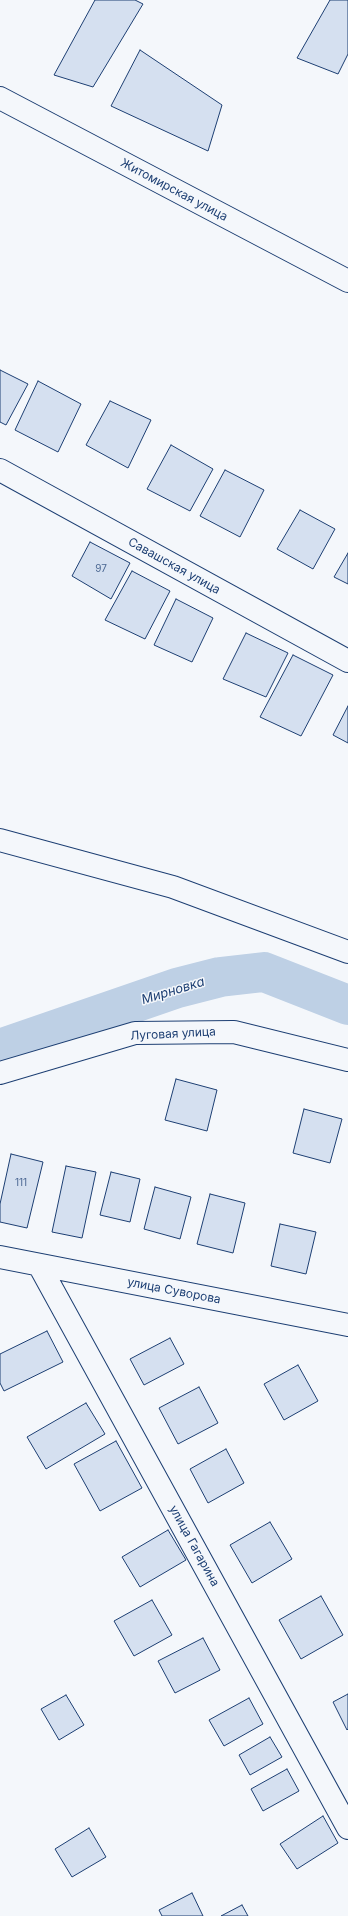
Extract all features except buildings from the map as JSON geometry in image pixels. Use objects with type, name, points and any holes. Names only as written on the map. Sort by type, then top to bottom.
[{"type":"street","name":"Житомирская улица","points":[[0,98],[348,281]]},
{"type":"street","name":"Савашская улица","points":[[0,470],[348,661]]},
{"type":"street","points":[[0,840],[173,888],[348,952]]},
{"type":"street","name":"Луговая улица","points":[[0,1073],[135,1033],[234,1032],[348,1060]]},
{"type":"street","name":"улица Суворова","points":[[0,1257],[348,1326]]},
{"type":"street","name":"улица Гагарина","points":[[40,1265],[348,1828]]},
{"type":"waterway","name":"Мирновка","points":[[0,1049],[177,988],[220,977],[264,972],[348,1005]]}]
